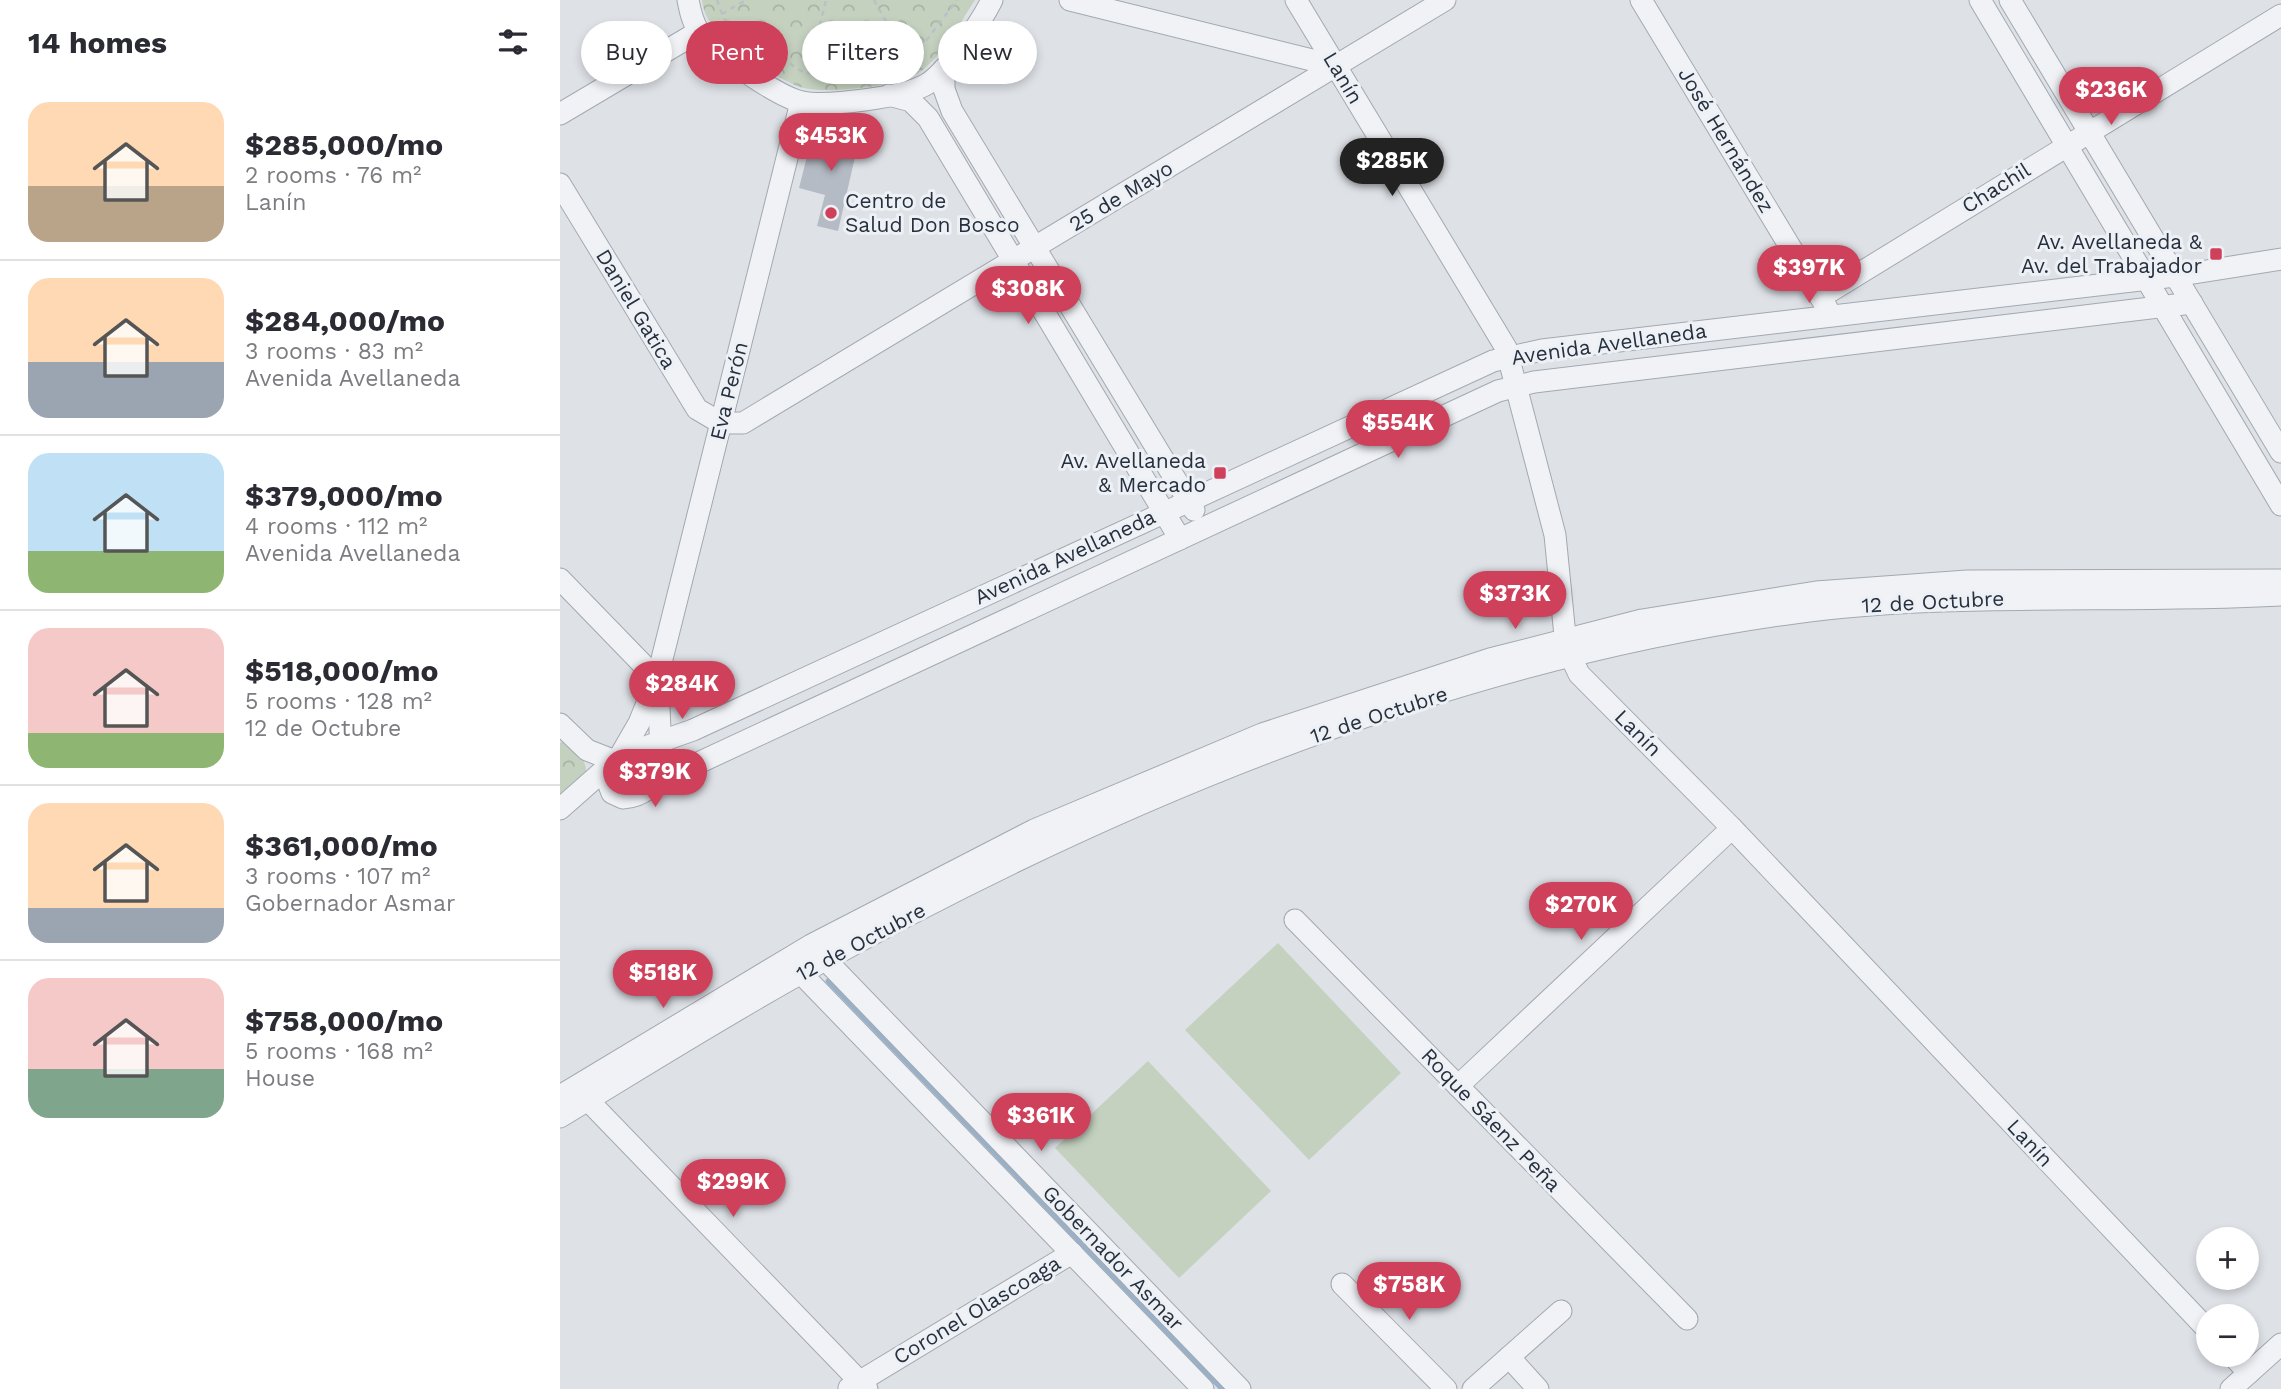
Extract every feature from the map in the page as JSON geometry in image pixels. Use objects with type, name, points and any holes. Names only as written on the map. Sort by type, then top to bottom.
[{"type":"street","points":[[688,0],[695,21]]},
{"type":"street","points":[[977,21],[992,0]]},
{"type":"street","points":[[1070,0],[1336,66]]},
{"type":"street","name":"Lanín","points":[[1296,0],[1497,331],[1509,356],[1556,544],[1567,648],[1585,680],[1732,828],[2196,1317]]},
{"type":"street","name":"25 de Mayo","points":[[721,423],[743,423],[758,415],[1445,0]]},
{"type":"street","name":"José Hernández","points":[[1641,0],[1832,316],[1841,317],[1849,328],[1848,338],[1836,345]]},
{"type":"street","points":[[1980,0],[2281,505]]},
{"type":"street","points":[[2010,0],[2175,276],[2272,419],[2281,452]]},
{"type":"street","name":"Chachil","points":[[1821,297],[2276,14]]},
{"type":"street","points":[[560,114],[686,39]]},
{"type":"street","points":[[768,84],[801,102],[829,102],[916,90],[938,74]]},
{"type":"street","points":[[944,84],[952,111],[1205,527]]},
{"type":"street","points":[[889,94],[911,101],[923,111],[1180,539]]},
{"type":"street","name":"Eva Perón","points":[[621,758],[657,680],[801,102]]},
{"type":"street","name":"Daniel Gatica","points":[[560,184],[692,401],[703,415],[721,423]]},
{"type":"street","name":"Avenida Avellaneda","points":[[560,809],[621,758],[1164,512],[1464,372],[1509,356],[2175,276],[2281,259]]},
{"type":"street","name":"Avenida Avellaneda","points":[[621,758],[607,783],[617,796],[635,796],[657,775],[1180,539],[1480,399],[1517,386],[2192,303]]},
{"type":"street","points":[[2237,428],[2272,419]]},
{"type":"street","points":[[560,579],[657,680]]},
{"type":"street","name":"12 de Octubre","points":[[1567,648],[1717,607],[1903,584],[2281,580]]},
{"type":"street","name":"12 de Octubre","points":[[560,1117],[575,1094],[1014,839],[1177,767],[1305,719],[1464,667],[1721,624],[1895,602],[1971,598],[2281,595]]},
{"type":"street","name":"Eva Perón","points":[[657,680],[661,742],[657,775]]},
{"type":"street","points":[[560,724],[587,750],[621,758],[656,754],[657,775]]},
{"type":"street","points":[[1458,1086],[1732,828]]},
{"type":"street","name":"Roque Sáenz Peña","points":[[1295,920],[1687,1319]]},
{"type":"street","name":"Gobernador Asmar","points":[[818,953],[1240,1389]]},
{"type":"street","name":"Gobernador Asmar","points":[[794,966],[1203,1389]]},
{"type":"street","points":[[575,1094],[858,1386]]},
{"type":"street","name":"Coronel Olascoaga","points":[[858,1386],[1072,1253]]},
{"type":"street","points":[[1342,1284],[1446,1389]]},
{"type":"street","points":[[1473,1389],[1561,1311]]},
{"type":"street","points":[[2231,1389],[2281,1344]]},
{"type":"street","points":[[1509,1357],[1538,1389]]},
{"type":"street","points":[[2243,1367],[2249,1373]]},
{"type":"path","points":[[718,0],[720,12]]},
{"type":"path","points":[[720,12],[746,0]]},
{"type":"path","points":[[821,21],[826,0]]},
{"type":"path","points":[[874,0],[886,21]]},
{"type":"path","points":[[924,45],[957,0]]},
{"type":"path","points":[[712,11],[720,12],[801,71],[798,78]]},
{"type":"green space","points":[[702,0],[975,0],[962,21],[938,21],[938,54],[924,68],[924,21],[802,21],[802,84],[888,84],[828,90],[804,88],[788,82],[788,21],[710,21]]},
{"type":"green space","points":[[564,741],[582,759],[586,773],[560,797],[560,743]]},
{"type":"green space","points":[[630,756],[651,760],[651,775],[627,792],[611,776]]},
{"type":"green space","points":[[1278,943],[1401,1073],[1309,1160],[1185,1030]]},
{"type":"green space","points":[[1148,1061],[1271,1191],[1179,1278],[1055,1148]]},
{"type":"building","points":[[842,129],[861,131],[838,231],[817,226],[825,195],[799,188],[813,133],[840,140]]},
{"type":"waterway","points":[[828,981],[1222,1389]]},
{"type":"place","name":"Centro de Salud Don Bosco","points":[[831,213]]},
{"type":"place","name":"Av. Avellaneda & Av. del Trabajador","points":[[2216,254]]},
{"type":"place","name":"Av. Avellaneda & Mercado","points":[[1220,473]]}]
